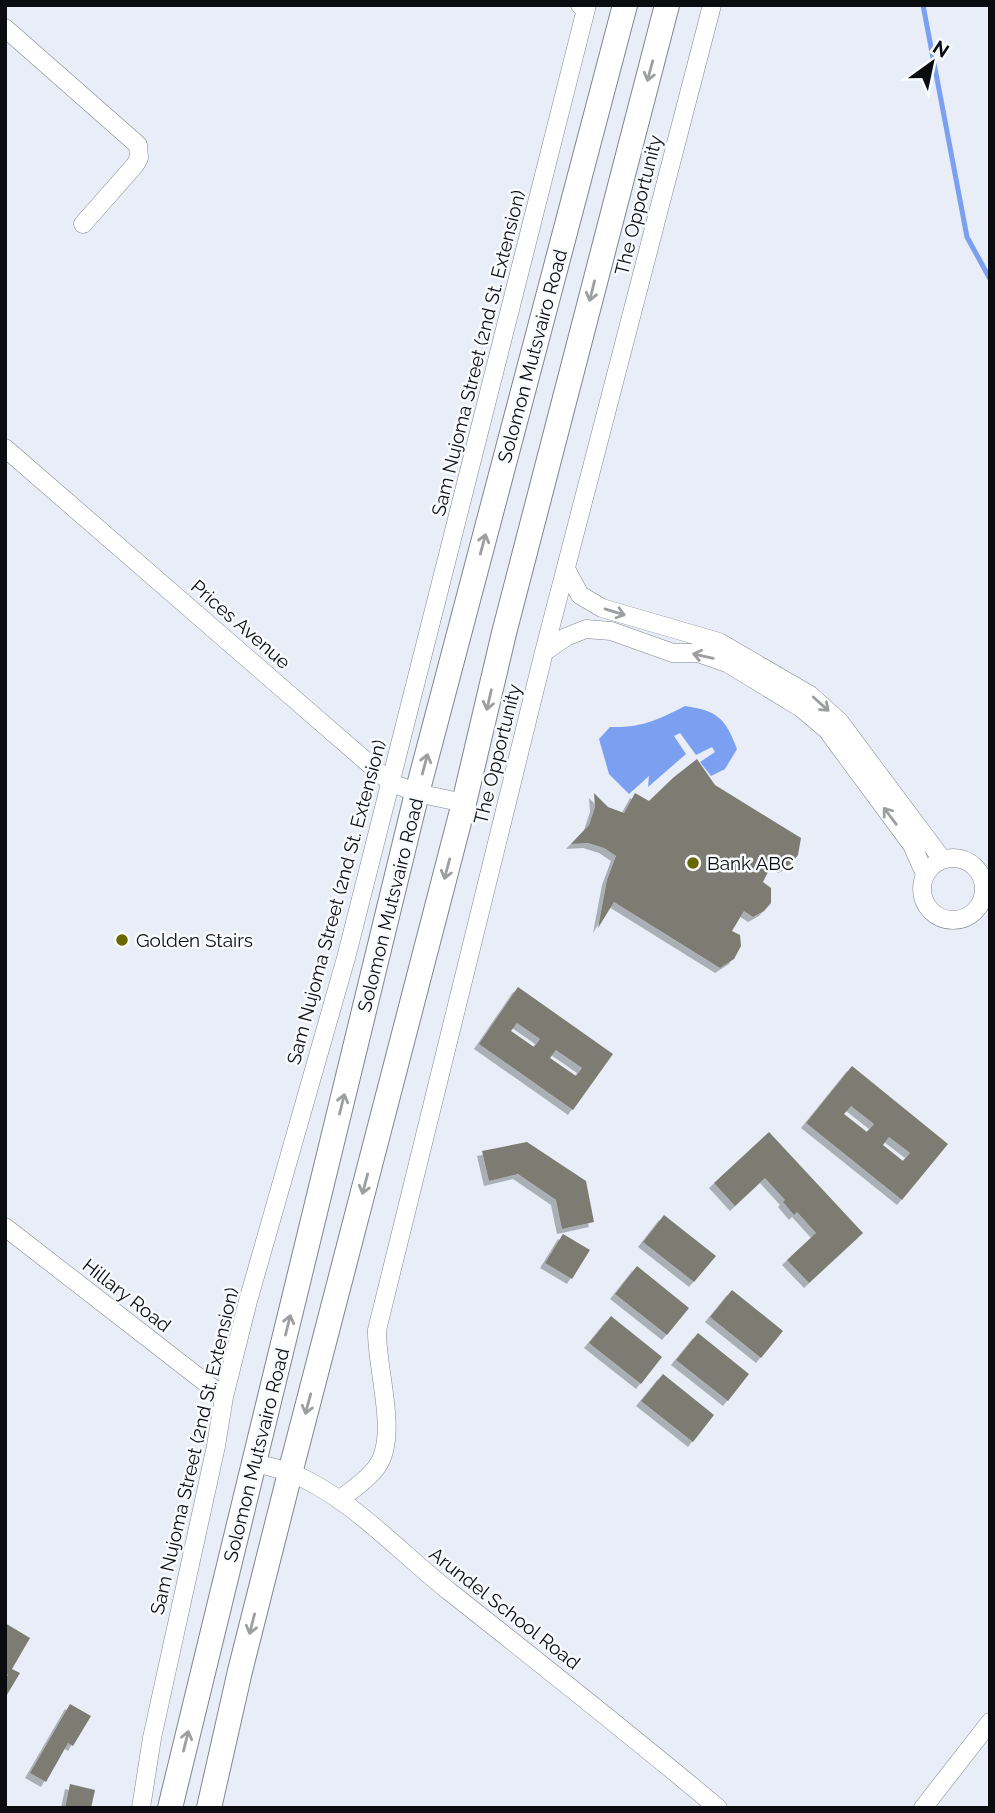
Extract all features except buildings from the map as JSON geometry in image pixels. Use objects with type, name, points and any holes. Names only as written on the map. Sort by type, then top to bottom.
[{"type":"highway","name":"Solomon Mutsvairo Road","points":[[170,1808],[417,793],[625,5]]},
{"type":"highway","points":[[209,1808],[290,1473],[667,5]]},
{"type":"street","name":"The Opportunity","points":[[339,1500],[376,1468],[386,1449],[388,1429],[376,1353],[376,1330],[544,652],[712,5]]},
{"type":"street","name":"Sam Nujoma Street (2nd St. Extension)","points":[[141,1808],[152,1738],[216,1446],[224,1397],[248,1301],[346,958],[583,7]]},
{"type":"street","points":[[5,28],[138,145],[139,158],[135,165],[83,224]]},
{"type":"street","name":"Prices Avenue","points":[[5,447],[390,782],[417,793],[464,803]]},
{"type":"street","points":[[566,569],[580,595],[602,608],[719,642],[810,695],[839,721],[942,859]]},
{"type":"street","points":[[544,652],[566,637],[586,629],[611,631],[673,653],[698,653],[727,663],[802,708],[827,730],[912,845],[925,874],[921,893],[929,911],[947,921],[968,918],[986,906],[985,885],[977,868],[960,858],[942,859],[925,874]]},
{"type":"street","name":"Hillary Road","points":[[5,1227],[224,1397]]},
{"type":"street","name":"Arundel School Road","points":[[253,1462],[290,1473],[339,1500],[412,1562],[622,1727],[718,1808]]},
{"type":"street","points":[[923,1808],[990,1722]]},
{"type":"water","points":[[685,706],[712,713],[719,717],[728,729],[737,749],[725,769],[711,776],[700,762],[715,752],[712,747],[696,755],[680,733],[674,736],[686,754],[648,787],[649,776],[629,794],[609,774],[599,739],[610,727],[649,722]]},
{"type":"waterway","points":[[923,5],[967,237],[990,279]]},
{"type":"place","name":"Bank ABC","points":[[693,863]]},
{"type":"place","name":"Golden Stairs","points":[[122,940]]}]
